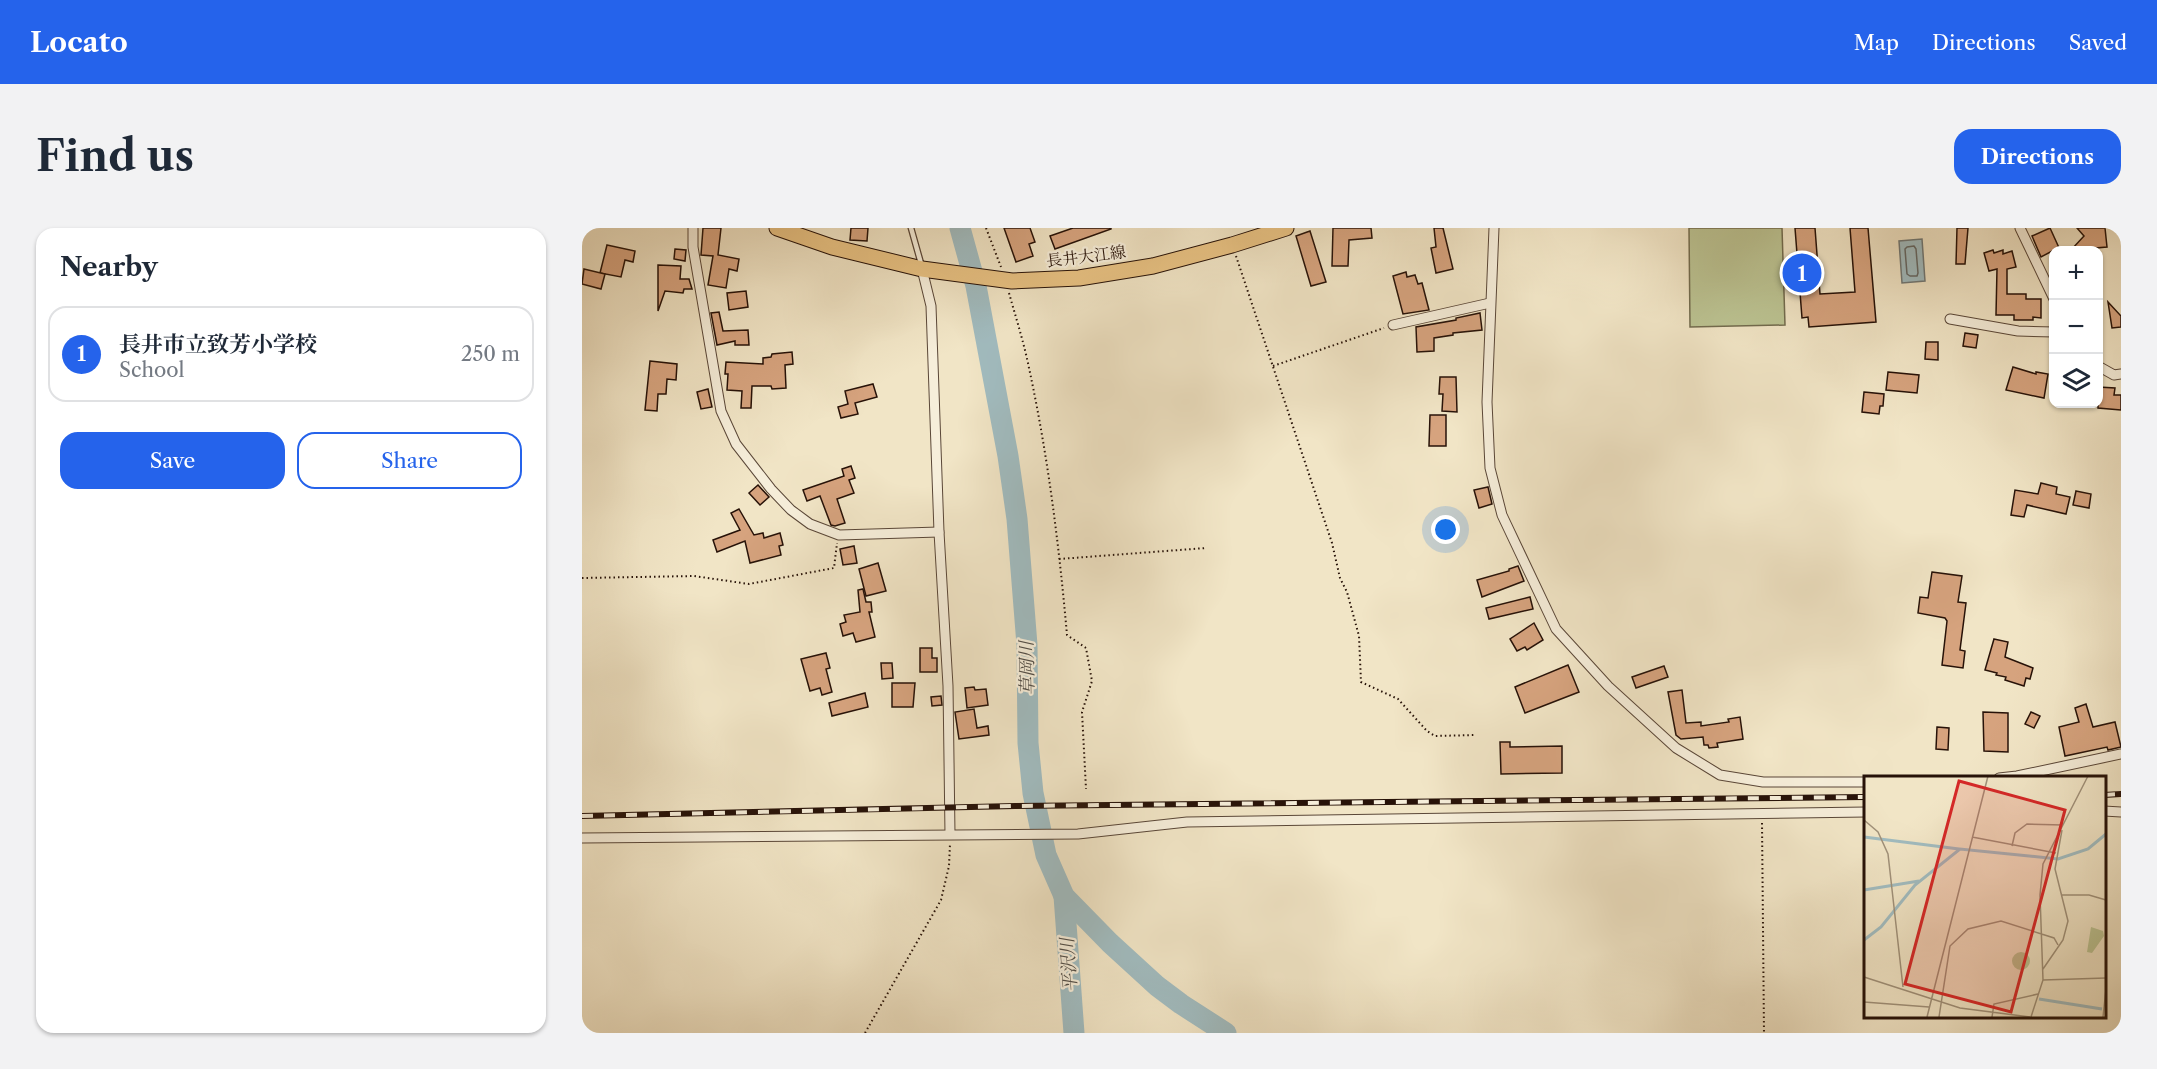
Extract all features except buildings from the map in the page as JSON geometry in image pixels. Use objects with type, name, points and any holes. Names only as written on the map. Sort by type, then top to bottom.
[{"type":"main road","name":"長井大江線","points":[[782,229],[832,248],[922,269],[1009,280],[1079,278],[1153,266],[1286,228]]},
{"type":"street","points":[[693,228],[693,247],[721,411],[736,444],[771,489],[791,510],[810,524],[839,535],[939,532]]},
{"type":"street","points":[[1494,228],[1487,402],[1490,468],[1502,514],[1556,629],[1608,686],[1676,748],[1720,775],[1763,782],[1864,782]]},
{"type":"street","points":[[2020,228],[2049,289]]},
{"type":"street","points":[[922,269],[932,306],[939,532],[948,686],[950,834]]},
{"type":"street","points":[[1393,325],[1490,303]]},
{"type":"street","points":[[1950,319],[2018,331],[2049,332]]},
{"type":"street","points":[[2103,369],[2114,375],[2121,374]]},
{"type":"street","points":[[2017,776],[2121,754]]},
{"type":"street","points":[[2106,811],[2121,812]]},
{"type":"street","points":[[582,838],[1078,834],[1187,822],[1864,812]]},
{"type":"lane","points":[[911,228],[922,269]]},
{"type":"path","points":[[986,228],[1009,280],[1031,377],[1045,453],[1067,635],[1086,648],[1092,681],[1082,712],[1086,789]]},
{"type":"path","points":[[1232,245],[1332,543],[1340,578],[1347,592],[1359,636],[1361,682],[1398,699],[1427,731],[1435,736],[1476,735]]},
{"type":"path","points":[[1273,366],[1393,325]]},
{"type":"path","points":[[582,578],[694,576],[749,584],[834,568],[839,535]]},
{"type":"path","points":[[1059,559],[1206,548]]},
{"type":"path","points":[[1762,813],[1764,1033]]},
{"type":"path","points":[[865,1033],[941,900],[949,867],[950,834]]},
{"type":"green space","points":[[1689,228],[1782,228],[1785,325],[1690,327]]},
{"type":"water","points":[[1922,239],[1925,281],[1902,283],[1899,241]]},
{"type":"waterway","name":"草岡川","points":[[960,228],[976,286],[1008,456],[1017,519],[1027,645],[1028,743],[1033,793],[1046,855],[1064,896],[1110,943],[1157,986],[1226,1033]]},
{"type":"waterway","name":"平沢川","points":[[1064,896],[1074,1033]]},
{"type":"railway","points":[[2106,795],[2121,794]]},
{"type":"railway","points":[[582,816],[1015,806],[1864,797]]},
{"type":"place","name":"長井市立致芳小学校","points":[[1802,273]]}]
